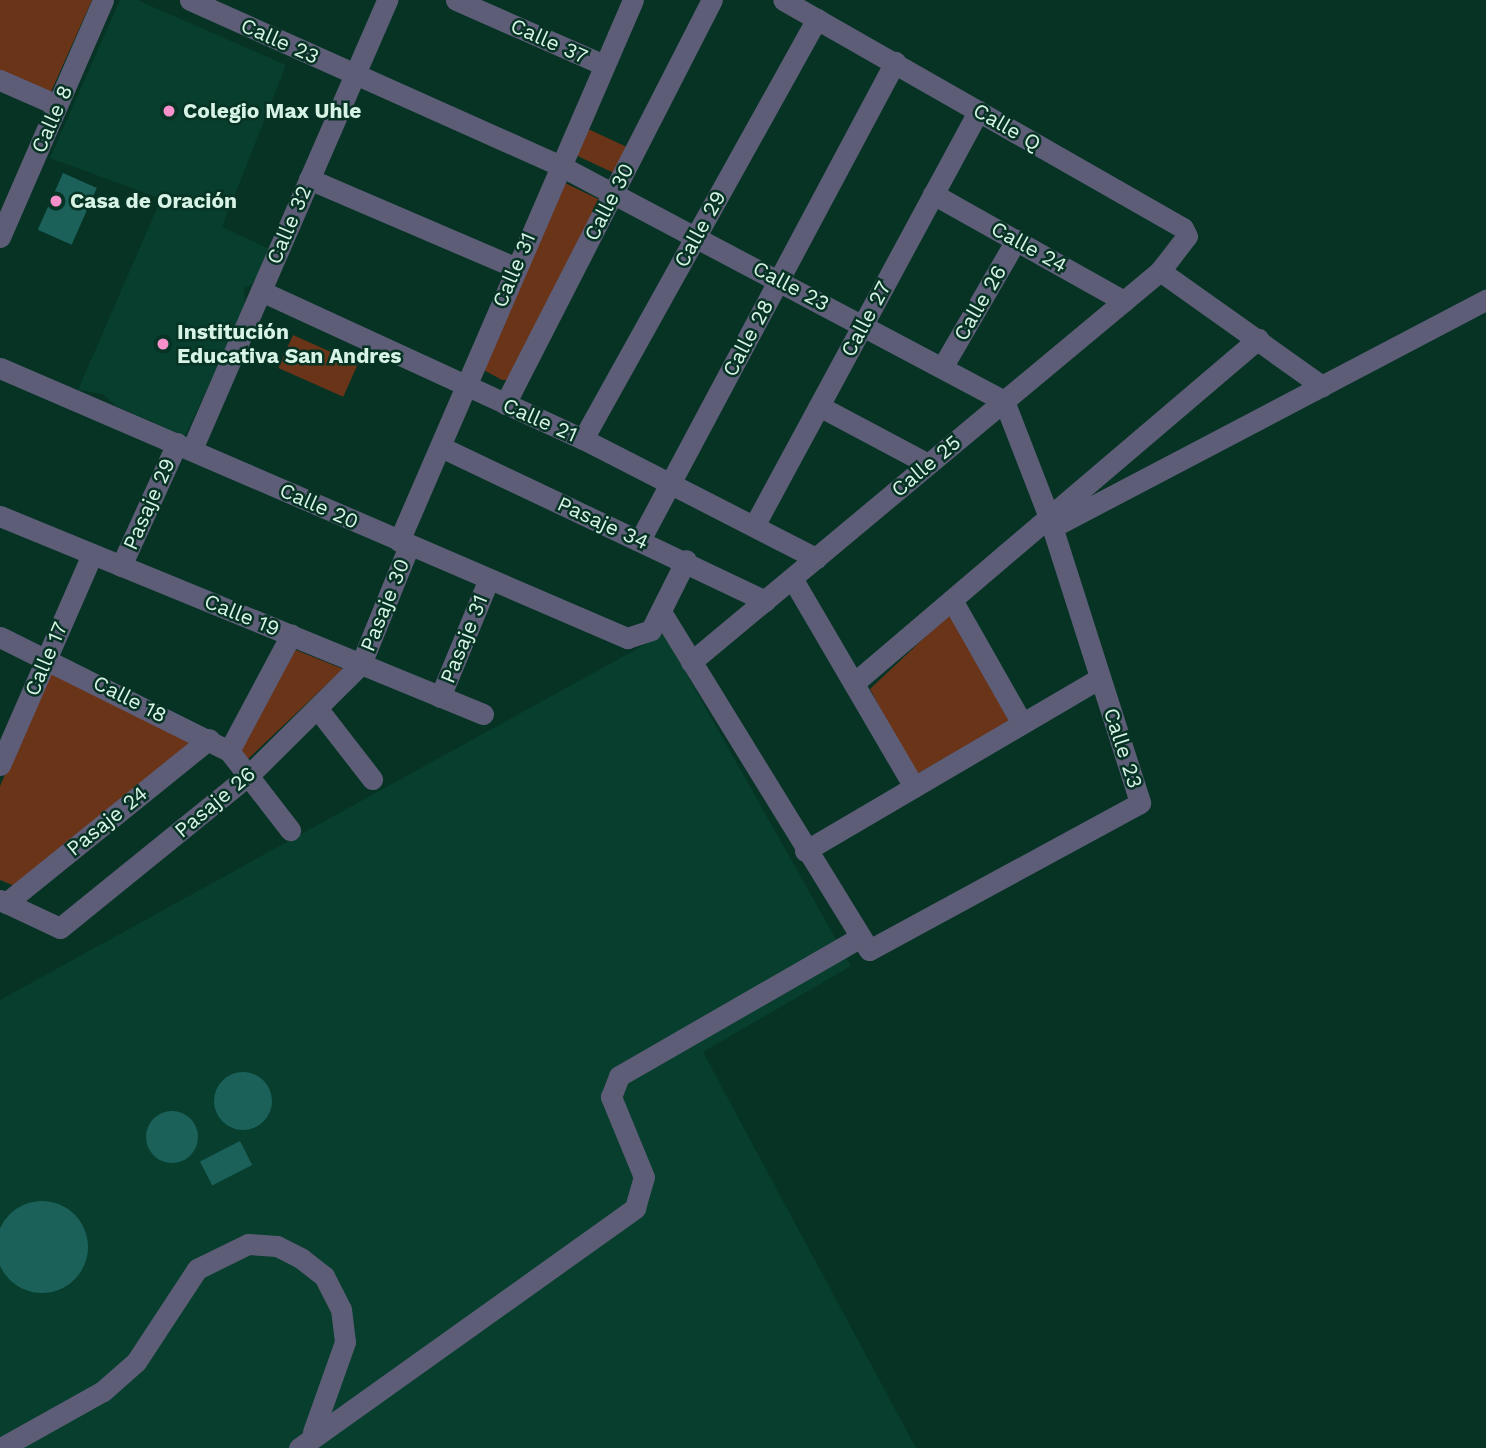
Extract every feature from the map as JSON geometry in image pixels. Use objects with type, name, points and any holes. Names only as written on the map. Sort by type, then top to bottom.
[{"type":"street","name":"Calle 8","points":[[0,237],[103,0]]},
{"type":"street","name":"Calle 23","points":[[190,0],[614,192],[1004,401],[1051,522],[1140,803],[884,944],[869,950],[857,939]]},
{"type":"street","name":"Calle 32","points":[[184,446],[261,291],[387,0]]},
{"type":"street","name":"Calle 37","points":[[456,0],[604,65]]},
{"type":"street","name":"Calle 31","points":[[404,544],[440,447],[514,267],[633,0]]},
{"type":"street","name":"Calle 30","points":[[505,404],[712,0]]},
{"type":"street","name":"Calle Q","points":[[783,0],[1184,228],[1186,244],[1160,271]]},
{"type":"street","name":"Calle 29","points":[[583,439],[817,19]]},
{"type":"street","name":"Calle 28","points":[[640,540],[895,62]]},
{"type":"street","points":[[0,80],[58,105]]},
{"type":"street","name":"Calle 27","points":[[754,526],[978,111]]},
{"type":"street","points":[[309,178],[514,267]]},
{"type":"street","name":"Calle 24","points":[[933,194],[1124,301]]},
{"type":"street","name":"Calle 26","points":[[943,366],[1016,240]]},
{"type":"street","points":[[1160,271],[1322,386]]},
{"type":"street","name":"Calle 25","points":[[691,662],[1160,271]]},
{"type":"street","name":"Calle 21","points":[[261,291],[465,388],[583,439],[816,558]]},
{"type":"street","points":[[1051,522],[1486,300]]},
{"type":"street","points":[[854,683],[952,600],[1051,522],[1258,339]]},
{"type":"street","name":"Calle 20","points":[[0,368],[184,446],[488,581],[639,638],[662,613]]},
{"type":"street","points":[[819,406],[928,464]]},
{"type":"street","name":"Pasaje 29","points":[[121,566],[184,446]]},
{"type":"street","name":"Pasaje 34","points":[[440,447],[765,601]]},
{"type":"street","name":"Calle 19","points":[[0,516],[483,714]]},
{"type":"street","name":"Pasaje 30","points":[[361,664],[404,544]]},
{"type":"street","name":"Calle 17","points":[[0,765],[92,554]]},
{"type":"street","points":[[306,1440],[635,1208],[644,1177],[611,1097],[619,1076],[857,939],[662,613],[685,561]]},
{"type":"street","points":[[792,578],[914,787]]},
{"type":"street","name":"Pasaje 31","points":[[440,697],[488,581]]},
{"type":"street","points":[[952,600],[1022,723]]},
{"type":"street","points":[[229,751],[291,635]]},
{"type":"street","name":"Calle 18","points":[[0,637],[229,751],[290,830]]},
{"type":"street","name":"Pasaje 26","points":[[3,902],[60,928],[248,776],[361,664]]},
{"type":"street","points":[[805,851],[1100,678]]},
{"type":"street","points":[[317,708],[372,779]]},
{"type":"street","name":"Pasaje 24","points":[[3,902],[209,739]]},
{"type":"street","points":[[1,1448],[103,1391],[136,1362],[197,1269],[248,1244],[277,1245],[302,1259],[324,1276],[341,1309],[345,1342],[306,1440]]},
{"type":"shaded area","points":[[0,0],[92,0],[50,94],[0,73]]},
{"type":"shaded area","points":[[120,0],[137,0],[286,65],[222,227],[270,249],[253,284],[244,288],[245,308],[185,436],[116,406],[103,394],[78,390],[161,199],[50,158]]},
{"type":"shaded area","points":[[586,128],[627,147],[615,173],[574,154]]},
{"type":"shaded area","points":[[563,182],[600,200],[507,380],[502,380],[482,369]]},
{"type":"shaded area","points":[[293,335],[358,364],[343,397],[278,368]]},
{"type":"shaded area","points":[[958,606],[1020,715],[915,775],[870,689]]},
{"type":"shaded area","points":[[664,634],[851,966],[703,1052],[916,1448],[0,1448],[0,1000]]},
{"type":"shaded area","points":[[296,650],[343,669],[248,759],[238,748],[287,654]]},
{"type":"shaded area","points":[[51,670],[202,734],[17,887],[0,880],[0,786]]},
{"type":"building","points":[[63,173],[97,188],[72,245],[38,230]]},
{"type":"building","points":[[243,1072],[259,1077],[267,1085],[272,1101],[267,1117],[259,1125],[243,1130],[227,1125],[219,1117],[214,1101],[219,1085],[227,1077]]},
{"type":"building","points":[[172,1111],[182,1113],[190,1119],[196,1127],[196,1147],[190,1155],[182,1161],[172,1163],[162,1161],[154,1155],[148,1147],[146,1137],[148,1127],[154,1119],[162,1113]]},
{"type":"building","points":[[240,1141],[252,1165],[212,1185],[200,1161]]},
{"type":"building","points":[[42,1201],[60,1204],[75,1214],[85,1229],[88,1247],[85,1265],[75,1280],[60,1290],[42,1293],[24,1290],[9,1280],[-1,1265],[-4,1247],[-1,1229],[9,1214],[24,1204]]},
{"type":"place","name":"Colegio Max Uhle","points":[[169,111]]},
{"type":"place","name":"Casa de Oración","points":[[56,201]]},
{"type":"place","name":"Institución Educativa San Andres","points":[[163,344]]}]
